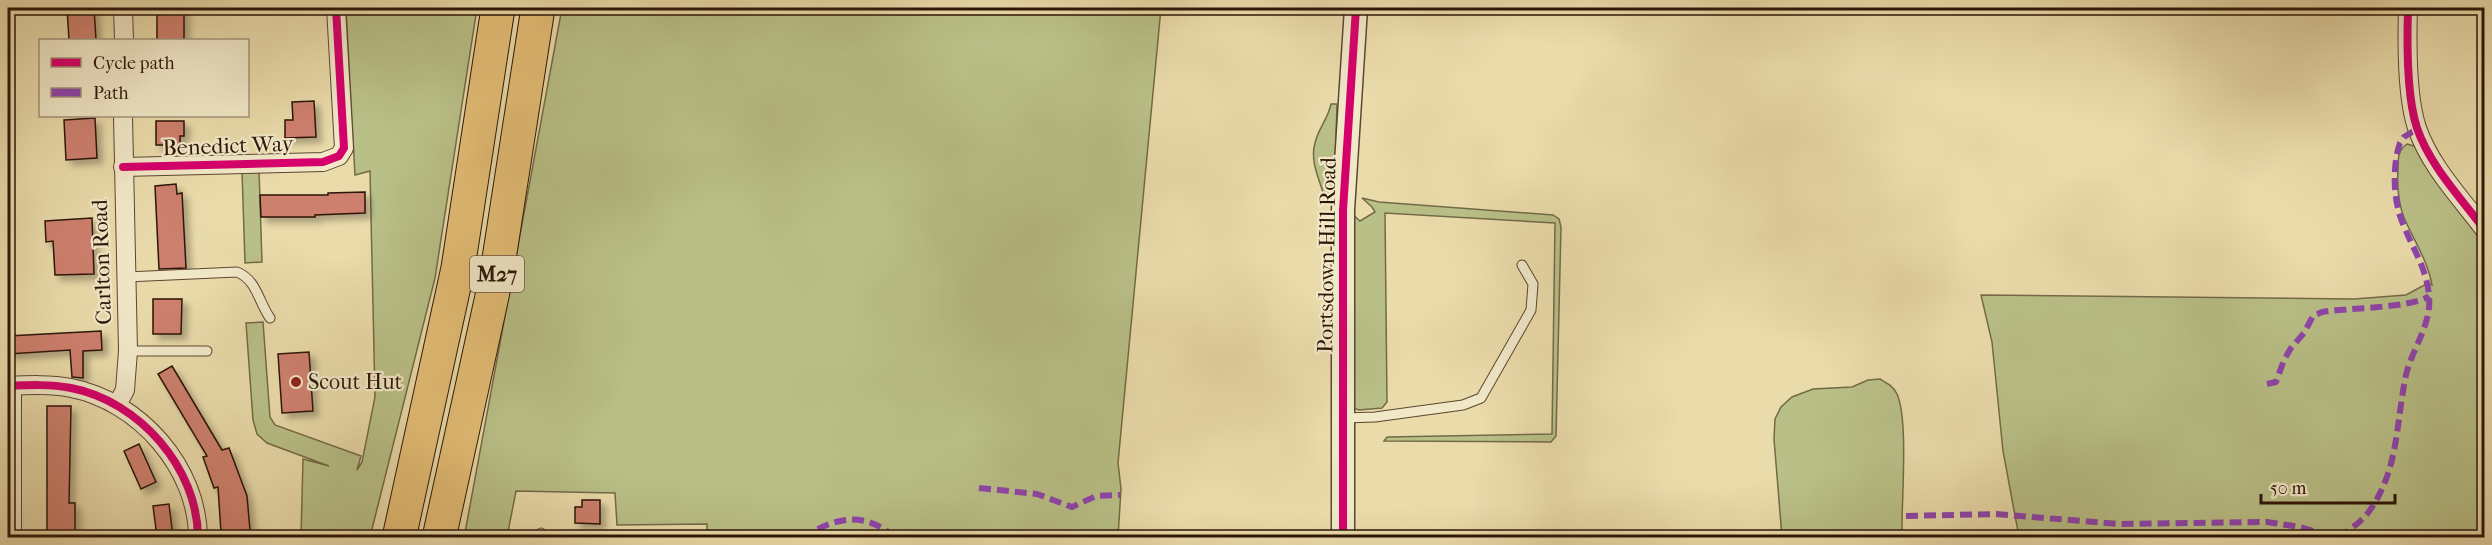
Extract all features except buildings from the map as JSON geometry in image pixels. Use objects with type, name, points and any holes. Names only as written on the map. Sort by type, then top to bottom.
[{"type":"highway","name":"M27","points":[[399,537],[458,268],[498,8]]},
{"type":"highway","name":"M27","points":[[439,537],[496,278],[538,8]]},
{"type":"street","points":[[123,8],[124,39]]},
{"type":"street","name":"Benedict Way","points":[[123,167],[323,162],[339,156],[344,148],[336,8]]},
{"type":"street","name":"Portsdown Hill Road","points":[[1343,537],[1343,210],[1356,8]]},
{"type":"street","points":[[2408,8],[2413,111],[2417,129],[2431,157],[2484,229]]},
{"type":"street","name":"Carlton Road","points":[[117,405],[125,390],[128,351],[123,117]]},
{"type":"street","points":[[12,537],[10,386],[45,385],[73,388],[117,405],[150,430],[176,463],[190,493],[198,526],[198,537]]},
{"type":"lane","points":[[1344,418],[1375,417],[1463,405],[1480,398],[1491,383],[1531,310],[1533,284],[1522,265]]},
{"type":"lane","points":[[126,277],[237,272],[246,276],[253,283],[261,304],[270,318]]},
{"type":"lane","points":[[128,351],[207,351]]},
{"type":"green space","points":[[346,8],[477,8],[435,278],[370,537],[301,537],[303,459],[329,466],[267,443],[257,434],[253,420],[246,323],[263,322],[270,417],[275,425],[361,456],[357,470],[362,462],[375,397],[370,171],[355,175]]},
{"type":"green space","points":[[562,8],[1161,8],[1118,463],[1121,489],[1118,537],[707,537],[707,524],[617,525],[615,493],[516,491],[507,537],[464,538]]},
{"type":"green space","points":[[1331,104],[1337,104],[1334,203],[1326,203],[1315,166],[1314,151],[1316,138]]},
{"type":"green space","points":[[2407,144],[2417,147],[2437,183],[2484,241],[2484,537],[2019,537],[2003,451],[1992,342],[1981,295],[2354,299],[2406,295],[2428,283],[2432,285],[2428,268],[2405,220],[2399,201],[2398,158]]},
{"type":"green space","points":[[259,170],[262,262],[245,263],[242,171]]},
{"type":"green space","points":[[1362,198],[1379,202],[1553,215],[1559,219],[1561,227],[1556,436],[1551,442],[1384,441],[1387,437],[1552,434],[1555,223],[1385,213],[1387,402],[1382,408],[1359,410],[1353,408],[1351,213],[1360,221],[1375,212]]},
{"type":"green space","points":[[1880,379],[1894,389],[1901,407],[1904,442],[1902,537],[1782,537],[1774,439],[1775,419],[1781,407],[1792,397],[1813,389],[1852,387],[1868,380]]},
{"type":"marked path","points":[[2339,538],[2367,514],[2386,478],[2395,445],[2406,375],[2428,316],[2429,296],[2426,277],[2400,215],[2395,184],[2397,152],[2400,143],[2404,137],[2417,129]]},
{"type":"marked path","points":[[2267,384],[2276,382],[2284,360],[2304,333],[2313,316],[2322,312],[2409,303],[2429,296]]},
{"type":"marked path","points":[[979,488],[1037,494],[1072,507],[1096,496],[1120,495]]},
{"type":"marked path","points":[[1906,516],[1996,514],[2119,524],[2267,522],[2300,527],[2337,538]]},
{"type":"marked path","points":[[802,538],[826,525],[849,520],[872,523],[896,538]]},
{"type":"cycle path","points":[[123,167],[323,162],[339,156],[344,148],[336,8]]},
{"type":"cycle path","points":[[1343,538],[1343,210],[1356,8]]},
{"type":"cycle path","points":[[2408,8],[2409,85],[2417,128],[2438,168],[2484,229]]},
{"type":"cycle path","points":[[8,386],[47,385],[71,388],[96,395],[120,407],[141,423],[176,463],[188,487],[195,512],[198,538]]},
{"type":"place","name":"Scout Hut","points":[[296,382]]}]
